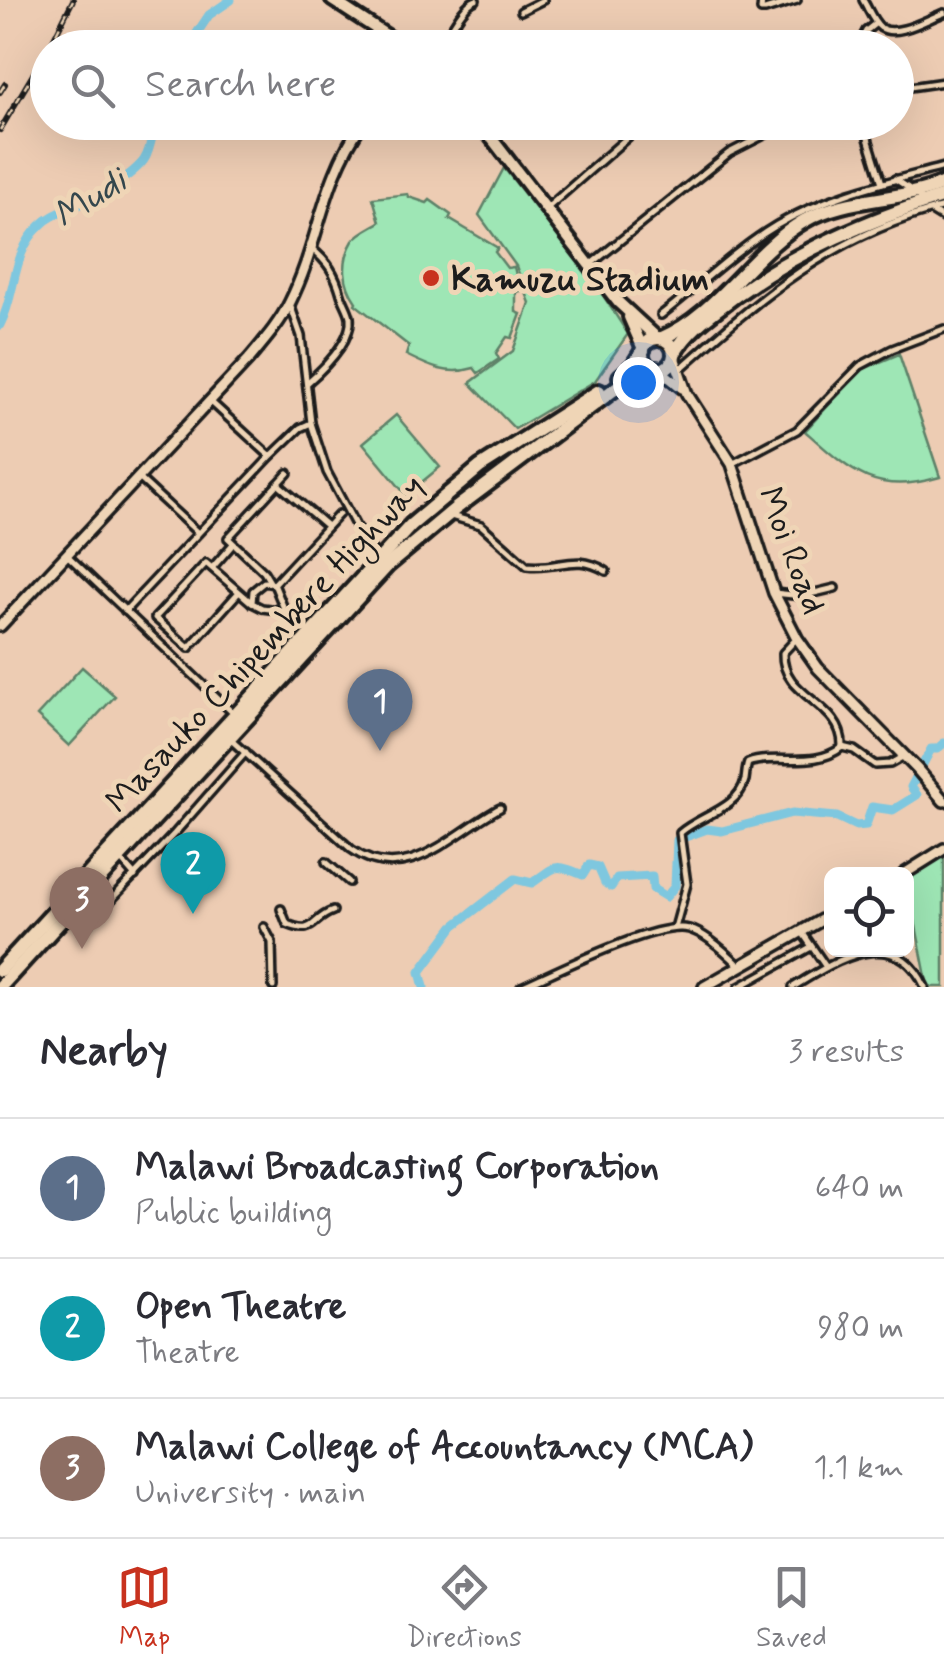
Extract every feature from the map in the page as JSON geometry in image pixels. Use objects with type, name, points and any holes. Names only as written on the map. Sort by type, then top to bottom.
[{"type":"highway","points":[[944,183],[923,202],[840,204],[804,220],[693,318],[643,350],[647,365],[658,369],[675,361],[696,326],[754,282],[840,234],[944,196]]},
{"type":"highway","points":[[659,338],[671,344],[675,361]]},
{"type":"highway","name":"Masauko Chipembere Highway","points":[[0,987],[234,715],[378,558],[448,492],[501,452],[621,377],[643,350]]},
{"type":"highway","name":"Masauko Chipembere Highway","points":[[0,970],[110,862],[364,588],[404,550],[624,382],[658,369]]},
{"type":"highway","points":[[448,492],[452,512]]},
{"type":"main road","points":[[332,0],[382,30]]},
{"type":"main road","points":[[0,626],[249,359],[290,304],[330,180],[352,140]]},
{"type":"main road","points":[[493,140],[627,312],[659,338]]},
{"type":"main road","points":[[627,312],[643,350]]},
{"type":"main road","points":[[675,361],[687,394]]},
{"type":"main road","points":[[658,369],[687,394]]},
{"type":"main road","name":"Moi Road","points":[[687,394],[732,464],[774,593],[797,638],[818,668],[942,796]]},
{"type":"main road","points":[[914,868],[944,848]]},
{"type":"main road","points":[[704,987],[824,919]]},
{"type":"street","points":[[452,30],[461,11],[476,0]]},
{"type":"street","points":[[521,11],[543,0]]},
{"type":"street","points":[[762,0],[760,10],[797,0]]},
{"type":"street","points":[[863,0],[877,23],[887,30],[901,29],[944,13]]},
{"type":"street","points":[[868,30],[877,23]]},
{"type":"street","points":[[914,86],[944,82]]},
{"type":"street","points":[[546,209],[625,140]]},
{"type":"street","points":[[590,265],[729,153],[755,140]]},
{"type":"street","points":[[869,140],[882,183]]},
{"type":"street","points":[[661,315],[774,227],[814,207],[944,167]]},
{"type":"street","points":[[896,179],[944,219]]},
{"type":"street","points":[[675,361],[720,334],[822,255],[923,202],[944,207]]},
{"type":"street","points":[[307,383],[330,359],[350,318],[336,276],[327,261],[310,247]]},
{"type":"street","points":[[290,304],[301,336],[312,422],[327,472],[361,536],[378,558]]},
{"type":"street","points":[[732,464],[796,430],[860,366],[944,330]]},
{"type":"street","points":[[210,400],[270,457]]},
{"type":"street","points":[[124,611],[270,457],[300,428],[312,422]]},
{"type":"street","points":[[288,473],[228,540],[264,572],[285,610],[310,633]]},
{"type":"street","points":[[139,478],[198,533]]},
{"type":"street","points":[[278,484],[327,526]]},
{"type":"street","points":[[452,512],[481,525],[527,566],[557,566],[576,559],[606,571]]},
{"type":"street","points":[[252,602],[253,591],[259,584],[272,583],[338,514]]},
{"type":"street","points":[[212,568],[233,544]]},
{"type":"street","points":[[66,554],[234,715]]},
{"type":"street","points":[[238,592],[189,648],[155,618],[206,563],[262,608],[285,610]]},
{"type":"street","points":[[774,593],[802,596],[835,588]]},
{"type":"street","points":[[797,638],[783,654],[785,672],[837,724],[842,747]]},
{"type":"street","points":[[228,738],[351,849],[372,860],[392,863],[424,855],[454,840],[500,808]]},
{"type":"street","points":[[842,747],[854,750],[876,766],[904,756]]},
{"type":"street","points":[[675,928],[687,884],[680,832],[732,801],[743,786],[750,761],[810,758],[837,752],[842,747]]},
{"type":"street","points":[[88,924],[246,752]]},
{"type":"street","points":[[110,862],[135,876]]},
{"type":"street","points":[[326,862],[350,882]]},
{"type":"street","points":[[281,909],[287,924],[306,930],[332,911]]},
{"type":"street","points":[[264,927],[272,942],[273,987]]},
{"type":"street","points":[[521,987],[643,936],[675,928],[690,928],[740,966]]},
{"type":"street","points":[[802,931],[826,967]]},
{"type":"street","points":[[738,987],[811,947]]},
{"type":"street","points":[[793,987],[848,956],[875,950],[888,952],[906,963],[925,987]]},
{"type":"green space","points":[[504,168],[597,286],[628,334],[595,381],[515,429],[470,383],[513,351],[530,303],[516,266],[479,215]]},
{"type":"green space","name":"Kamuzu Stadium","points":[[408,194],[427,203],[430,200],[451,215],[449,219],[498,248],[495,252],[507,268],[514,267],[520,291],[516,292],[516,312],[521,314],[512,338],[507,337],[496,353],[499,359],[478,373],[474,368],[439,369],[406,355],[409,346],[355,304],[348,288],[345,264],[349,249],[358,235],[380,222],[373,198]]},
{"type":"green space","points":[[899,354],[940,477],[898,484],[865,477],[805,431],[861,370]]},
{"type":"green space","points":[[396,415],[440,467],[406,495],[363,443]]},
{"type":"green space","points":[[82,667],[115,696],[69,746],[37,716]]},
{"type":"green space","points":[[944,856],[944,987],[928,987],[914,916],[914,875]]},
{"type":"waterway","name":"Mudi","points":[[199,30],[209,15],[231,0]]},
{"type":"waterway","name":"Mudi","points":[[0,325],[19,260],[31,237],[49,218],[96,197],[139,166],[151,140]]},
{"type":"waterway","points":[[424,987],[420,972],[454,926],[515,879],[532,883],[556,868],[583,875],[589,865],[598,867],[611,887],[617,878],[652,876],[653,889],[666,897],[675,886],[677,840],[707,829],[722,831],[792,813],[837,817],[856,826],[866,825],[872,807],[893,810],[917,795],[911,787],[931,749],[944,743]]},
{"type":"railway","points":[[58,30],[73,0]]},
{"type":"railway","points":[[0,130],[30,79]]},
{"type":"railway","points":[[0,92],[5,84]]},
{"type":"place","name":"Kamuzu Stadium","points":[[431,278]]},
{"type":"place","name":"Malawi Broadcasting Corporation","points":[[380,751]]},
{"type":"place","name":"Open Theatre","points":[[193,914]]},
{"type":"place","name":"Malawi College of Accountancy (MCA)","points":[[82,949]]}]
